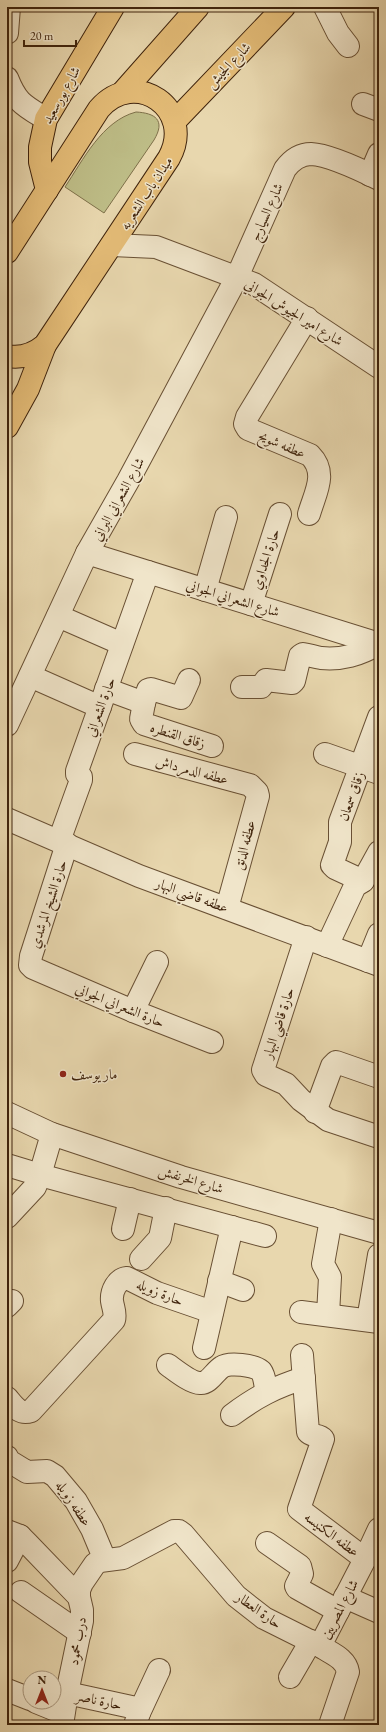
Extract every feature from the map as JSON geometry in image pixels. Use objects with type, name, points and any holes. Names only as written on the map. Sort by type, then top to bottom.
[{"type":"main road","name":"شارع بورسعيد","points":[[46,190],[40,162],[40,147],[46,119],[113,7]]},
{"type":"main road","points":[[8,249],[99,109],[105,102],[122,93],[198,7]]},
{"type":"main road","name":"شارع الجيش","points":[[175,121],[286,8]]},
{"type":"main road","points":[[122,93],[140,92],[158,99],[165,105],[175,121]]},
{"type":"main road","name":"ميدان باب الشعريه","points":[[7,356],[20,357],[29,355],[45,345],[174,150],[176,140],[175,121]]},
{"type":"main road","points":[[7,427],[13,407],[35,372],[45,345]]},
{"type":"street","points":[[7,33],[9,7]]},
{"type":"street","points":[[325,7],[338,33],[348,46]]},
{"type":"street","points":[[7,78],[14,102],[46,119]]},
{"type":"street","name":"شارع السيارج","points":[[237,277],[285,169],[290,163],[304,155],[310,154],[322,156],[374,177]]},
{"type":"street","points":[[374,177],[379,154]]},
{"type":"street","name":"شارع امير الجيوش الجواني","points":[[112,245],[156,247],[237,277],[259,287],[379,367]]},
{"type":"street","name":"شارع الشعراني البراني","points":[[7,725],[87,554],[128,481],[237,277]]},
{"type":"street","name":"عطفه شويح","points":[[307,318],[247,417],[245,424],[248,430],[310,455],[317,462],[320,470],[319,480],[309,514]]},
{"type":"street","name":"حارة الجداوي","points":[[251,604],[280,514]]},
{"type":"street","points":[[205,590],[226,517]]},
{"type":"street","name":"شارع الشعراني الجواني","points":[[87,554],[378,644]]},
{"type":"street","name":"حارة الشعراني","points":[[63,843],[81,780],[81,777],[77,774],[77,771],[148,572]]},
{"type":"street","points":[[58,616],[122,644]]},
{"type":"street","points":[[242,687],[260,687],[266,680],[292,684],[300,656],[303,654],[319,658],[335,659],[350,657],[364,652],[378,644]]},
{"type":"street","name":"زقاق القنطره","points":[[30,676],[103,698],[144,713],[212,746]]},
{"type":"street","points":[[144,713],[148,690],[151,689],[180,698],[188,680]]},
{"type":"street","name":"زقاق سمعان","points":[[363,881],[334,868],[332,865],[340,842],[340,822],[370,770],[379,717]]},
{"type":"street","name":"عطفه الدمرداش","points":[[135,754],[250,785]]},
{"type":"street","points":[[324,754],[370,770]]},
{"type":"street","name":"عطفه الدنق","points":[[227,908],[258,796],[250,785]]},
{"type":"street","name":"عطفه قاضي البهار","points":[[7,819],[139,876],[374,963]]},
{"type":"street","name":"حارة الشيخ المرشدي","points":[[30,965],[31,956],[63,843]]},
{"type":"street","points":[[327,946],[355,886],[363,881],[379,852]]},
{"type":"street","points":[[374,963],[379,934]]},
{"type":"street","name":"حارة قاضي البهار","points":[[306,938],[263,1070],[266,1075],[286,1084],[301,1100],[315,1112],[328,1120],[379,1137]]},
{"type":"street","points":[[133,1011],[157,962]]},
{"type":"street","name":"حارة الشعراني الجواني","points":[[30,965],[37,971],[212,1042]]},
{"type":"street","points":[[315,1112],[332,1066],[336,1062],[379,1077]]},
{"type":"street","name":"شارع الخرنفش","points":[[7,1113],[52,1134],[181,1177],[379,1233]]},
{"type":"street","points":[[7,1217],[35,1187],[40,1176],[52,1134]]},
{"type":"street","points":[[7,1165],[40,1176],[166,1208],[264,1236]]},
{"type":"street","points":[[123,1229],[130,1199]]},
{"type":"street","points":[[141,1258],[160,1238],[166,1208]]},
{"type":"street","points":[[328,1315],[330,1277],[323,1264],[330,1219]]},
{"type":"street","points":[[204,1348],[232,1227]]},
{"type":"street","points":[[301,1312],[374,1321],[379,1256]]},
{"type":"street","name":"حارة زويله","points":[[7,1398],[16,1409],[20,1411],[31,1411],[114,1320],[113,1295],[118,1282],[122,1278],[127,1278],[157,1293],[212,1312]]},
{"type":"street","points":[[219,1281],[243,1290]]},
{"type":"street","name":"عطفه الكنيسه","points":[[302,1355],[308,1432],[323,1439],[299,1508],[365,1559]]},
{"type":"street","points":[[168,1365],[202,1384],[221,1367],[227,1364],[256,1368],[263,1374],[267,1392]]},
{"type":"street","points":[[232,1415],[254,1399],[278,1386],[304,1378]]},
{"type":"street","name":"عطفه زويله","points":[[7,1457],[9,1461],[27,1472],[47,1471],[56,1476],[76,1501],[92,1529],[105,1560]]},
{"type":"street","name":"شارع المصريين","points":[[330,1725],[348,1672],[347,1666],[344,1661],[315,1644],[341,1604],[379,1529]]},
{"type":"street","name":"درب محمود","points":[[64,1710],[80,1633],[82,1610],[79,1597],[82,1583],[95,1564],[105,1560],[123,1558],[174,1531]]},
{"type":"street","name":"حارة العطار","points":[[174,1531],[179,1531],[183,1534],[236,1596],[264,1618],[315,1644]]},
{"type":"street","points":[[7,1561],[13,1533]]},
{"type":"street","points":[[13,1533],[79,1597]]},
{"type":"street","points":[[267,1543],[300,1566],[302,1574],[296,1586],[297,1588],[341,1604],[379,1612]]},
{"type":"street","points":[[21,1592],[80,1633]]},
{"type":"street","points":[[290,1677],[315,1644]]},
{"type":"street","points":[[137,1719],[159,1670]]},
{"type":"street","points":[[7,1690],[22,1696]]},
{"type":"street","name":"حارة ناصر","points":[[64,1710],[136,1708],[137,1719]]},
{"type":"shaded area","points":[[136,112],[153,116],[157,119],[159,127],[154,140],[104,213],[65,187],[86,154],[103,133],[124,117]]},
{"type":"place","name":"مار يوسف","points":[[63,1074]]}]
